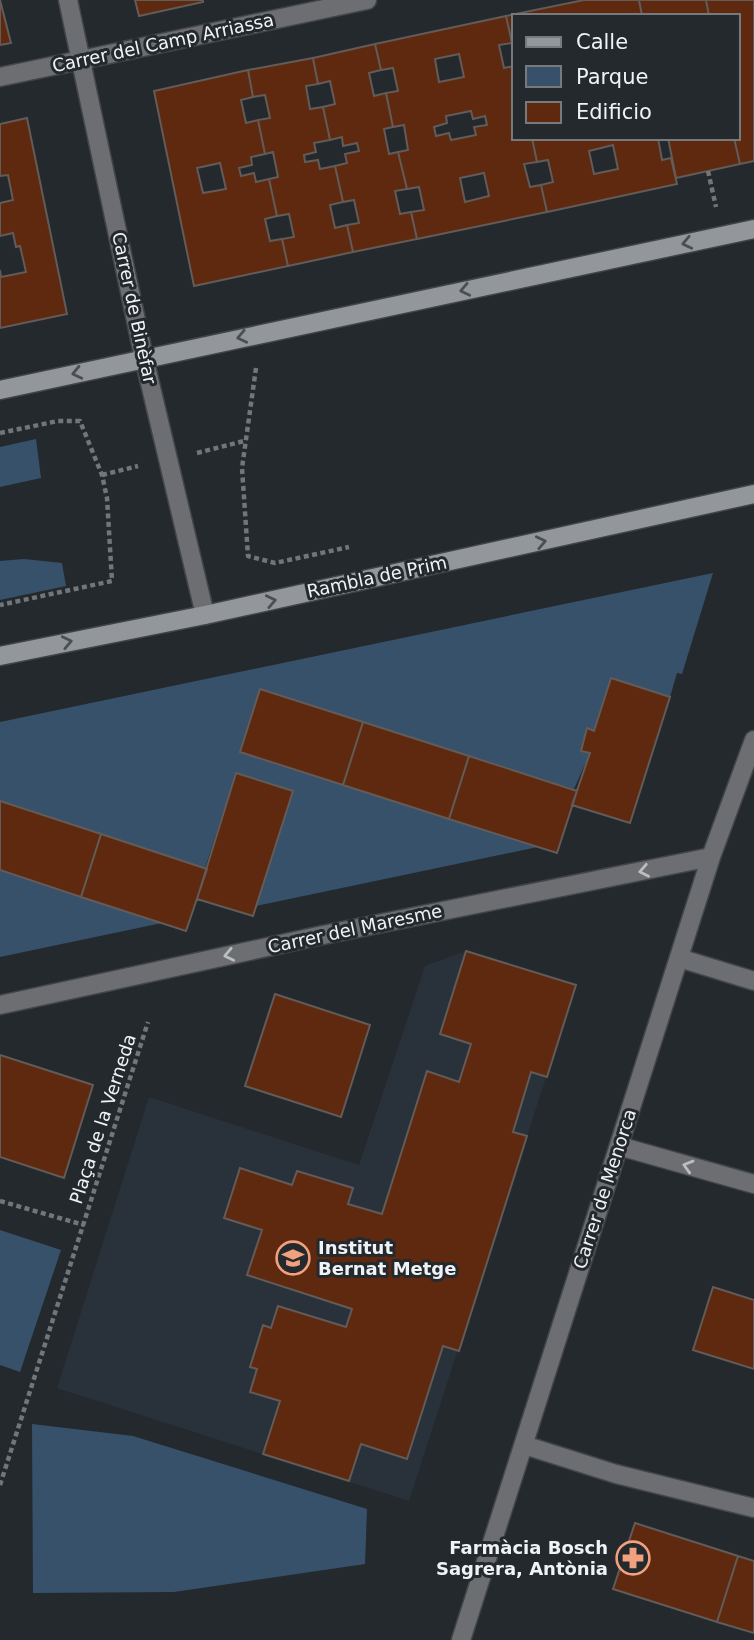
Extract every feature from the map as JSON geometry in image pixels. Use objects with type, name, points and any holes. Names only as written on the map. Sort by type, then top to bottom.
[{"type":"main road","points":[[0,390],[754,229]]},
{"type":"main road","name":"Rambla de Prim","points":[[0,656],[205,615],[754,494]]},
{"type":"street","name":"Carrer de Binèfar","points":[[68,0],[144,358],[205,615]]},
{"type":"street","name":"Carrer del Camp Arriassa","points":[[0,77],[367,0]]},
{"type":"street","name":"Carrer de Menorca","points":[[461,1640],[711,857],[754,740]]},
{"type":"street","name":"Carrer del Maresme","points":[[0,1005],[318,936],[711,857]]},
{"type":"street","points":[[679,958],[754,981]]},
{"type":"street","points":[[619,1146],[754,1184]]},
{"type":"street","points":[[524,1445],[617,1474],[754,1508]]},
{"type":"path","points":[[254,378],[242,468],[248,556],[275,563]]},
{"type":"path","points":[[0,433],[58,421],[80,421],[102,475],[107,498],[112,581],[0,605]]},
{"type":"path","points":[[199,452],[244,441]]},
{"type":"path","points":[[102,475],[134,467]]},
{"type":"path","name":"Plaça de la Verneda","points":[[0,1485],[148,1022]]},
{"type":"path","name":"Plaça de la Verneda","points":[[0,1201],[84,1225]]},
{"type":"shaded area","name":"Institut Bernat Metge","points":[[466,951],[576,985],[409,1501],[57,1388],[149,1097],[359,1165],[425,966]]},
{"type":"green space","points":[[36,439],[41,478],[0,487],[0,447]]},
{"type":"green space","points":[[24,559],[62,563],[66,586],[0,600],[0,561]]},
{"type":"green space","points":[[713,573],[682,674],[677,673],[670,697],[611,679],[594,731],[587,729],[581,750],[590,753],[574,789],[260,689],[241,752],[538,847],[256,906],[293,791],[236,773],[205,868],[0,801],[0,722]]},
{"type":"green space","points":[[0,870],[162,923],[0,957]]},
{"type":"green space","points":[[0,1230],[61,1250],[20,1372],[0,1365]]},
{"type":"green space","points":[[32,1424],[133,1436],[367,1509],[365,1564],[174,1592],[33,1593]]},
{"type":"building","points":[[0,0],[11,43],[0,45]]},
{"type":"building","points":[[135,0],[203,0],[203,2],[139,16]]},
{"type":"building","points":[[584,0],[639,0],[642,14],[516,14]]},
{"type":"building","points":[[639,0],[706,0],[709,14],[642,14]]},
{"type":"building","points":[[706,0],[754,0],[754,161],[740,164],[734,140],[740,140],[740,14],[709,14]]},
{"type":"building","points":[[512,15],[512,43],[506,16]]},
{"type":"building","points":[[506,16],[512,43],[499,45],[504,68],[512,66],[512,140],[532,140],[537,162],[524,164],[530,187],[541,185],[547,212],[417,239],[411,212],[424,210],[419,187],[407,189],[398,152],[408,150],[404,125],[393,127],[386,93],[398,91],[393,68],[381,70],[375,44]],"holes":[[[459,54],[464,77],[439,82],[435,59]],[[471,111],[473,119],[485,116],[487,125],[474,127],[476,135],[451,140],[449,133],[436,136],[434,127],[447,123],[446,116]],[[484,173],[489,196],[465,202],[460,178]]]},
{"type":"building","points":[[375,44],[381,70],[369,73],[374,96],[386,93],[393,127],[384,129],[389,154],[398,152],[407,189],[395,191],[400,214],[411,212],[417,239],[353,252],[347,225],[359,223],[354,200],[343,202],[335,166],[347,163],[345,154],[359,151],[357,143],[343,146],[342,137],[330,140],[323,107],[335,104],[330,81],[318,84],[313,58]]},
{"type":"building","points":[[313,58],[318,84],[306,86],[310,109],[323,107],[330,140],[314,143],[316,152],[304,155],[305,162],[318,160],[320,169],[335,166],[343,202],[330,205],[335,228],[347,225],[353,252],[288,266],[282,239],[294,237],[289,214],[277,216],[269,179],[278,177],[273,152],[265,154],[258,120],[270,118],[265,95],[253,97],[248,70]]},
{"type":"building","points":[[248,70],[253,97],[241,100],[246,123],[258,120],[265,154],[251,157],[252,165],[239,168],[241,176],[254,173],[256,182],[269,179],[277,216],[265,219],[270,241],[282,239],[288,266],[194,286],[154,91]],"holes":[[[220,163],[226,189],[203,193],[197,168]]]},
{"type":"building","points":[[27,118],[67,314],[0,328],[0,270],[1,277],[26,272],[20,246],[16,247],[13,233],[0,236],[0,203],[13,200],[8,175],[0,176],[0,124]]},
{"type":"building","points":[[532,140],[658,140],[662,160],[671,158],[677,184],[547,212],[541,185],[553,182],[548,160],[537,162]],"holes":[[[613,145],[618,169],[594,174],[589,151]]]},
{"type":"building","points":[[668,140],[734,140],[740,164],[676,178]]},
{"type":"building","points":[[611,678],[670,697],[630,823],[572,805],[590,753],[581,751],[587,728],[594,731]]},
{"type":"building","points":[[260,689],[363,722],[343,785],[240,752]]},
{"type":"building","points":[[363,722],[469,756],[449,819],[343,785]]},
{"type":"building","points":[[469,756],[577,791],[557,853],[449,819]]},
{"type":"building","points":[[236,773],[293,791],[253,916],[197,899]]},
{"type":"building","points":[[0,801],[101,834],[81,897],[0,870]]},
{"type":"building","points":[[101,834],[207,869],[186,931],[81,897]]},
{"type":"building","points":[[466,951],[576,985],[547,1077],[531,1072],[513,1132],[527,1136],[459,1351],[443,1346],[407,1459],[361,1444],[349,1481],[263,1454],[280,1401],[250,1392],[257,1369],[250,1367],[263,1325],[271,1328],[278,1306],[346,1327],[352,1309],[247,1275],[262,1230],[224,1218],[240,1168],[292,1185],[297,1171],[353,1188],[348,1204],[382,1214],[427,1071],[459,1082],[471,1044],[440,1034]]},
{"type":"building","points":[[275,994],[370,1025],[341,1117],[245,1086]]},
{"type":"building","points":[[0,1055],[93,1085],[64,1178],[0,1157]]},
{"type":"building","points":[[713,1287],[754,1300],[754,1369],[693,1350]]},
{"type":"building","points":[[635,1523],[738,1556],[717,1622],[613,1589]]},
{"type":"building","points":[[738,1556],[754,1561],[754,1633],[717,1622]]},
{"type":"place","name":"Institut Bernat Metge","points":[[293,1258]]},
{"type":"place","name":"Farmàcia Bosch Sagrera, Antònia","points":[[633,1558]]}]
